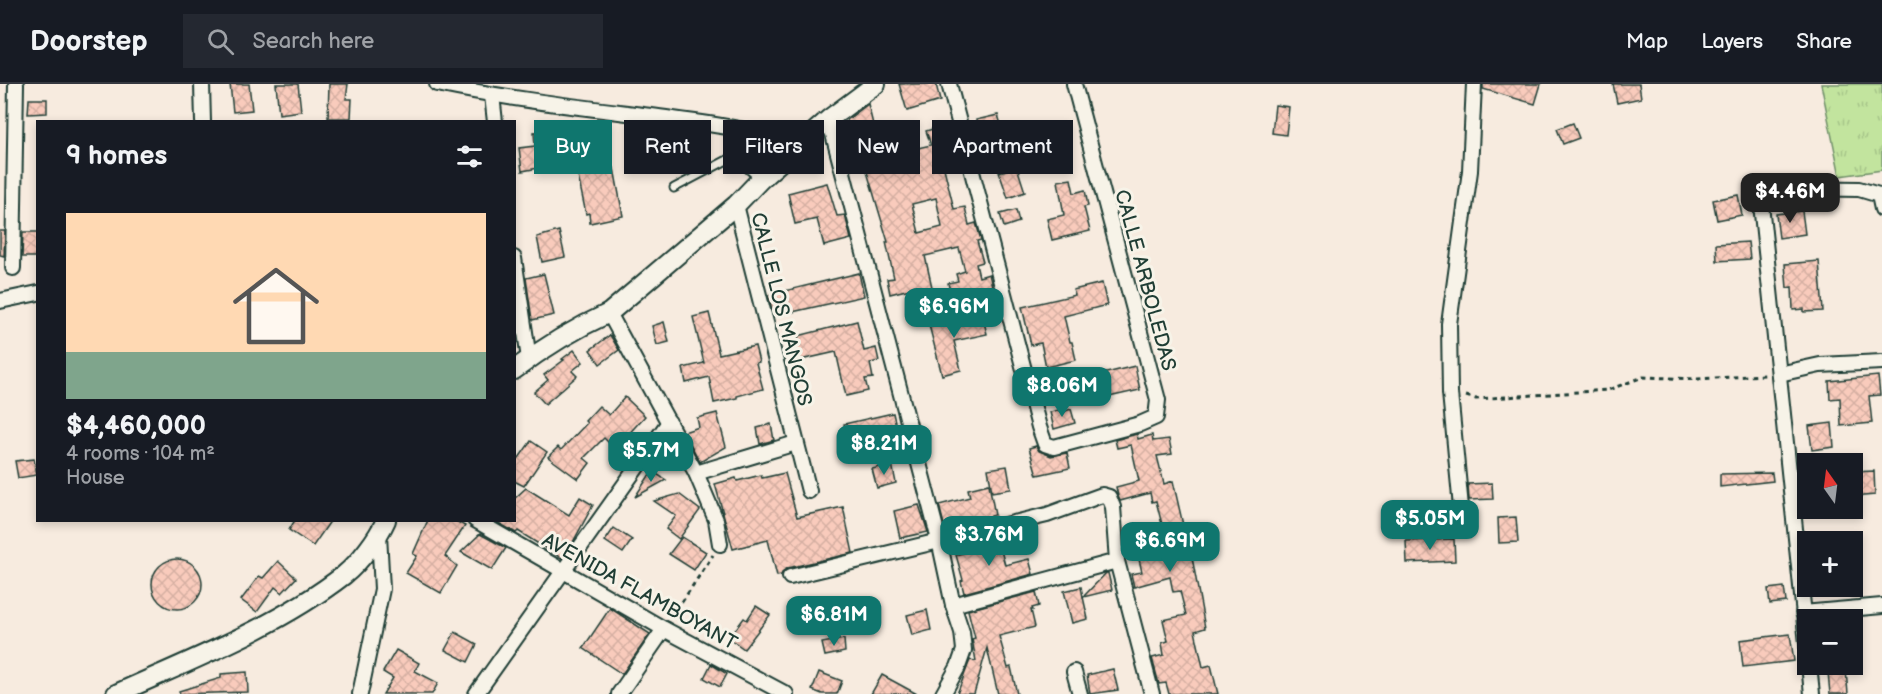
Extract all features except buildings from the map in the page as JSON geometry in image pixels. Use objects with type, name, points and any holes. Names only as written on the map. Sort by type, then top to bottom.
[{"type":"street","points":[[13,268],[16,84]]},
{"type":"street","points":[[202,84],[203,120]]},
{"type":"street","points":[[437,84],[492,95],[723,126]]},
{"type":"street","points":[[824,123],[876,84]]},
{"type":"street","name":"CALLE ARBOLEDAS","points":[[949,84],[1045,444],[1054,447],[1140,424],[1156,417],[1158,400],[1074,84]]},
{"type":"street","points":[[1462,518],[1450,393],[1449,324],[1470,171],[1474,84]]},
{"type":"street","points":[[492,95],[495,120]]},
{"type":"street","points":[[828,119],[939,540],[953,605],[962,632],[964,650],[944,694]]},
{"type":"street","points":[[516,284],[522,364],[609,313],[736,205],[767,174]]},
{"type":"street","points":[[1760,190],[1859,189],[1879,195],[1882,209]]},
{"type":"street","points":[[1761,204],[1803,609]]},
{"type":"street","name":"CALLE LOS MANGOS","points":[[736,205],[809,491]]},
{"type":"street","points":[[0,301],[36,293]]},
{"type":"street","points":[[609,313],[696,472],[716,520],[720,544]]},
{"type":"street","points":[[1779,374],[1820,365],[1882,362]]},
{"type":"street","points":[[1783,418],[1788,379],[1820,365]]},
{"type":"street","points":[[476,694],[669,423]]},
{"type":"street","points":[[696,472],[796,443]]},
{"type":"street","points":[[790,578],[1047,515],[1102,495],[1109,497],[1113,507],[1117,561],[1152,694]]},
{"type":"street","name":"AVENIDA FLAMBOYANT","points":[[479,522],[763,689],[786,694]]},
{"type":"street","points":[[116,694],[272,622],[346,574],[382,528]]},
{"type":"street","points":[[360,694],[382,589],[382,528]]},
{"type":"street","points":[[953,605],[1117,561]]},
{"type":"street","points":[[1848,609],[1882,606]]},
{"type":"street","points":[[619,694],[664,629]]},
{"type":"street","points":[[1074,672],[1080,694]]},
{"type":"street","points":[[1810,675],[1812,694]]},
{"type":"lane","points":[[674,188],[729,159],[743,164],[761,179]]},
{"type":"path","points":[[1450,393],[1476,399],[1555,395],[1608,390],[1643,377],[1698,380],[1779,374]]},
{"type":"path","points":[[664,629],[720,544]]},
{"type":"green space","points":[[1821,84],[1882,84],[1882,170],[1840,176]]}]
